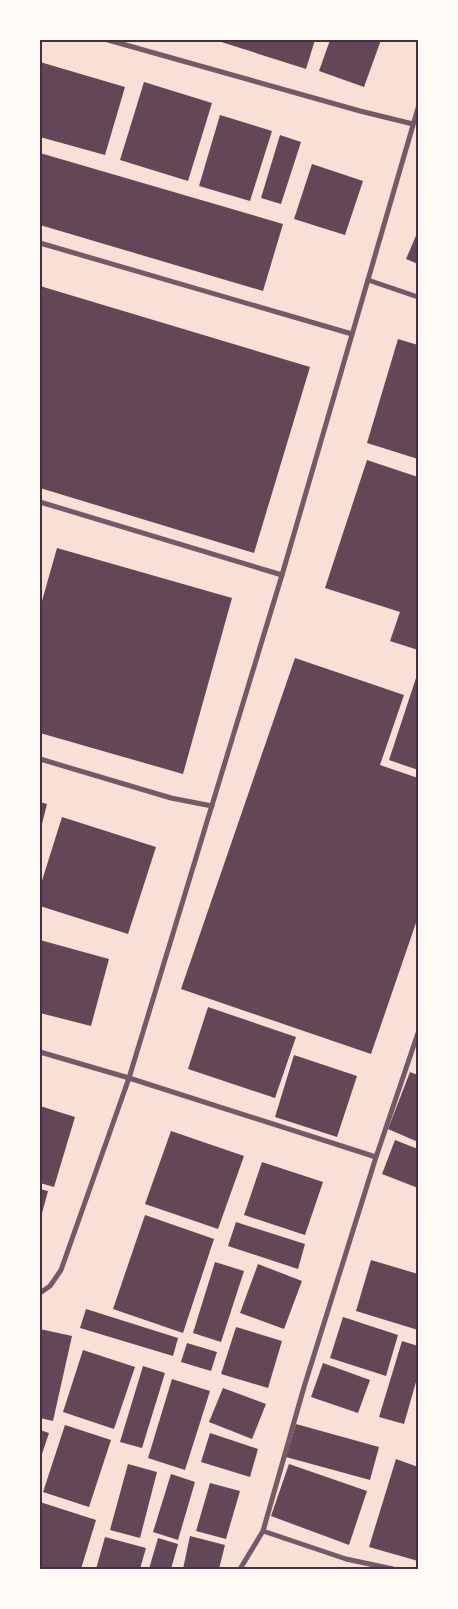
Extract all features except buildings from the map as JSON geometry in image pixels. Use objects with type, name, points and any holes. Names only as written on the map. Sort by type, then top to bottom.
[{"type":"street","points":[[108,40],[360,111],[413,124]]},
{"type":"street","points":[[40,1293],[50,1286],[61,1270],[129,1078],[282,575],[418,108]]},
{"type":"street","points":[[40,243],[352,334]]},
{"type":"street","points":[[368,280],[418,297]]},
{"type":"street","points":[[40,502],[282,575]]},
{"type":"street","points":[[40,759],[171,798],[212,806]]},
{"type":"street","points":[[240,1569],[263,1531],[307,1378],[376,1157],[418,1033]]},
{"type":"street","points":[[40,1052],[129,1078],[376,1157]]},
{"type":"street","points":[[263,1531],[346,1560],[393,1569]]}]
